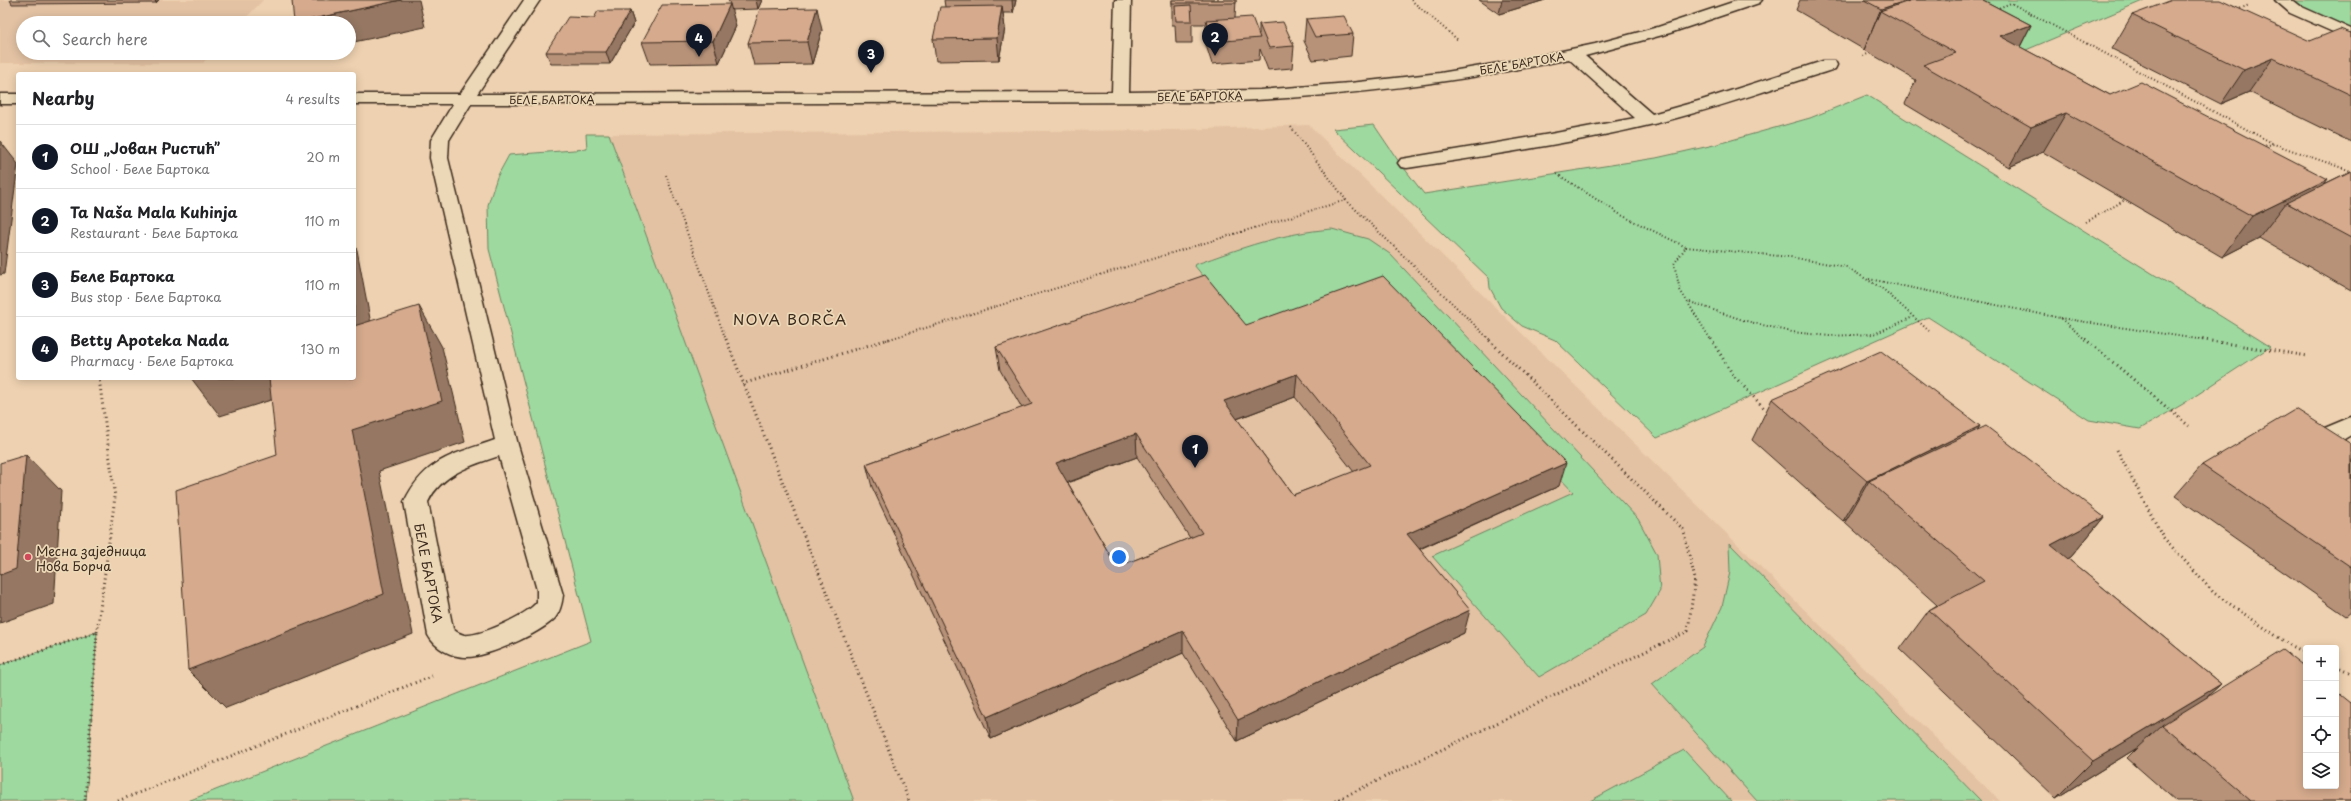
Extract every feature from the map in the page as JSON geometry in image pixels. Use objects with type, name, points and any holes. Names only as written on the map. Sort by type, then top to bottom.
[{"type":"street","points":[[460,645],[469,646],[480,643],[530,623],[547,609],[550,599],[550,590],[507,445],[439,158],[440,140],[464,99],[532,0]]},
{"type":"street","points":[[1120,96],[1123,0]]},
{"type":"street","name":"БЕЛЕ БАРТОКА","points":[[356,99],[1120,96],[1216,97],[1329,91],[1492,69],[1573,54],[1712,15],[1754,0]]},
{"type":"street","points":[[2283,0],[2296,10],[2351,35]]},
{"type":"street","name":"БЕЛЕ БАРТОКА","points":[[1573,54],[1647,120]]},
{"type":"street","points":[[1407,163],[1525,144],[1647,120],[1690,109],[1830,65]]},
{"type":"street","points":[[0,99],[16,99]]},
{"type":"street","points":[[2351,425],[2328,436],[2322,443],[2323,449],[2328,456],[2351,472]]},
{"type":"street","name":"БЕЛЕ БАРТОКА","points":[[460,645],[449,641],[441,635],[416,502],[423,487],[439,472],[451,465],[507,445]]},
{"type":"path","points":[[1411,0],[1492,69]]},
{"type":"path","points":[[1989,11],[2011,3],[2274,144],[2351,171]]},
{"type":"path","points":[[2237,10],[2252,4]]},
{"type":"path","points":[[1287,121],[1346,200],[1683,529],[1694,578],[1688,630],[1335,801]]},
{"type":"path","points":[[1525,144],[1552,170],[1579,189],[1620,215],[1686,247],[1790,256],[1827,262],[1846,267],[1869,279],[1929,331]]},
{"type":"path","points":[[2260,146],[2274,144]]},
{"type":"path","points":[[666,175],[742,384],[909,801]]},
{"type":"path","points":[[742,384],[1346,200]]},
{"type":"path","points":[[2086,222],[2125,200]]},
{"type":"path","points":[[1686,247],[1674,264],[1680,290],[1734,375],[1765,409]]},
{"type":"path","points":[[1869,279],[2060,318],[2308,356]]},
{"type":"path","points":[[1689,302],[1746,321],[1792,332],[1829,336],[1874,334],[1913,317]]},
{"type":"path","points":[[2060,318],[2189,426]]},
{"type":"path","points":[[85,801],[97,632],[115,497],[99,380]]},
{"type":"path","points":[[2117,450],[2163,537],[2214,593],[2288,644],[2303,652]]},
{"type":"path","points":[[0,665],[97,632]]},
{"type":"path","points":[[118,801],[430,678],[460,645]]},
{"type":"path","points":[[2339,667],[2351,673]]},
{"type":"shaded area","points":[[0,0],[263,0],[248,16],[16,16],[16,60],[206,60],[203,63],[0,63]]},
{"type":"shaded area","points":[[1309,125],[2000,801],[853,801],[609,134],[1175,130]]},
{"type":"green space","points":[[1909,0],[2145,0],[2014,55]]},
{"type":"green space","points":[[2283,0],[2351,0],[2351,35]]},
{"type":"green space","points":[[1867,95],[2270,347],[2183,404],[2140,429],[2089,420],[1928,317],[1657,438],[1555,340],[1522,326],[1501,308],[1490,288],[1489,278],[1333,129],[1374,125],[1397,159],[1424,194],[1656,158],[1714,145],[1810,118]]},
{"type":"green space","points":[[586,134],[609,134],[854,801],[188,801],[591,641],[489,249],[488,205],[497,177],[509,155],[587,149]]},
{"type":"green space","points":[[1332,229],[1368,239],[1390,254],[1638,519],[1657,554],[1660,591],[1646,615],[1539,677],[1432,556],[1573,492],[1384,290],[1252,335],[1194,265],[1262,242],[1296,234]]},
{"type":"green space","points":[[1729,543],[1981,801],[1757,801],[1652,684],[1703,647],[1722,607],[1730,572]]},
{"type":"green space","points":[[97,632],[86,801],[0,801],[0,665]]},
{"type":"green space","points":[[1684,750],[1731,801],[1590,801]]},
{"type":"building","points":[[292,0],[401,0],[327,16],[293,16]]},
{"type":"building","points":[[1172,0],[1236,0],[1236,3],[1172,3]]},
{"type":"building","points":[[1864,0],[1908,0],[1881,9]]},
{"type":"building","points":[[1912,0],[1983,0],[2031,25],[2000,36],[2110,95],[2141,82],[2328,179],[2252,216],[2066,113],[2031,127],[1923,65],[1956,53],[1880,11]]},
{"type":"building","points":[[2172,0],[2220,0],[2310,41],[2340,29],[2351,33],[2351,95],[2273,58],[2244,70],[2132,15]]},
{"type":"building","points":[[730,4],[713,41],[642,42],[662,5]]},
{"type":"building","points":[[1191,5],[1192,21],[1176,21],[1175,6]]},
{"type":"building","points":[[1002,6],[997,38],[933,39],[940,7]]},
{"type":"building","points":[[817,8],[807,42],[748,43],[760,9]]},
{"type":"building","points":[[598,11],[630,11],[606,52],[546,52],[568,17],[594,18]]},
{"type":"building","points":[[1344,16],[1353,34],[1315,37],[1306,19]]},
{"type":"building","points":[[1252,17],[1260,38],[1213,42],[1206,20]]},
{"type":"building","points":[[1283,22],[1294,46],[1269,48],[1259,24]]},
{"type":"building","points":[[2351,171],[2351,238],[2286,203]]},
{"type":"building","points":[[1205,275],[1246,325],[1383,276],[1566,463],[1407,534],[1470,610],[1238,720],[1183,631],[987,717],[866,464],[1032,404],[996,347]],"holes":[[[1297,374],[1370,465],[1293,495],[1224,401]],[[1136,434],[1202,533],[1117,567],[1056,463]]]},
{"type":"building","points":[[419,306],[442,401],[352,430],[384,594],[188,670],[176,490],[277,455],[269,380],[356,380],[356,325]]},
{"type":"building","points":[[1881,351],[1980,426],[1867,481],[1772,399]]},
{"type":"building","points":[[2296,409],[2351,444],[2351,567],[2202,465]]},
{"type":"building","points":[[1986,426],[2104,517],[2051,545],[2221,684],[2093,761],[1929,610],[1984,581],[1869,481]]},
{"type":"building","points":[[26,455],[16,569],[0,575],[0,463]]},
{"type":"building","points":[[2283,650],[2303,666],[2303,789],[2339,789],[2339,693],[2351,703],[2351,801],[2251,801],[2162,725]]},
{"type":"place","name":"Ta Naša Mala Kuhinja","points":[[1215,56]]},
{"type":"place","name":"Betty Apoteka Nada","points":[[699,57]]},
{"type":"place","name":"Беле Бартока","points":[[871,73]]},
{"type":"place","name":"ОШ „Јован Ристић”","points":[[1195,468]]},
{"type":"place","name":"Месна заједница Нова Борча","points":[[28,557]]},
{"type":"district","name":"NOVA BORČA","points":[[790,318]]}]
